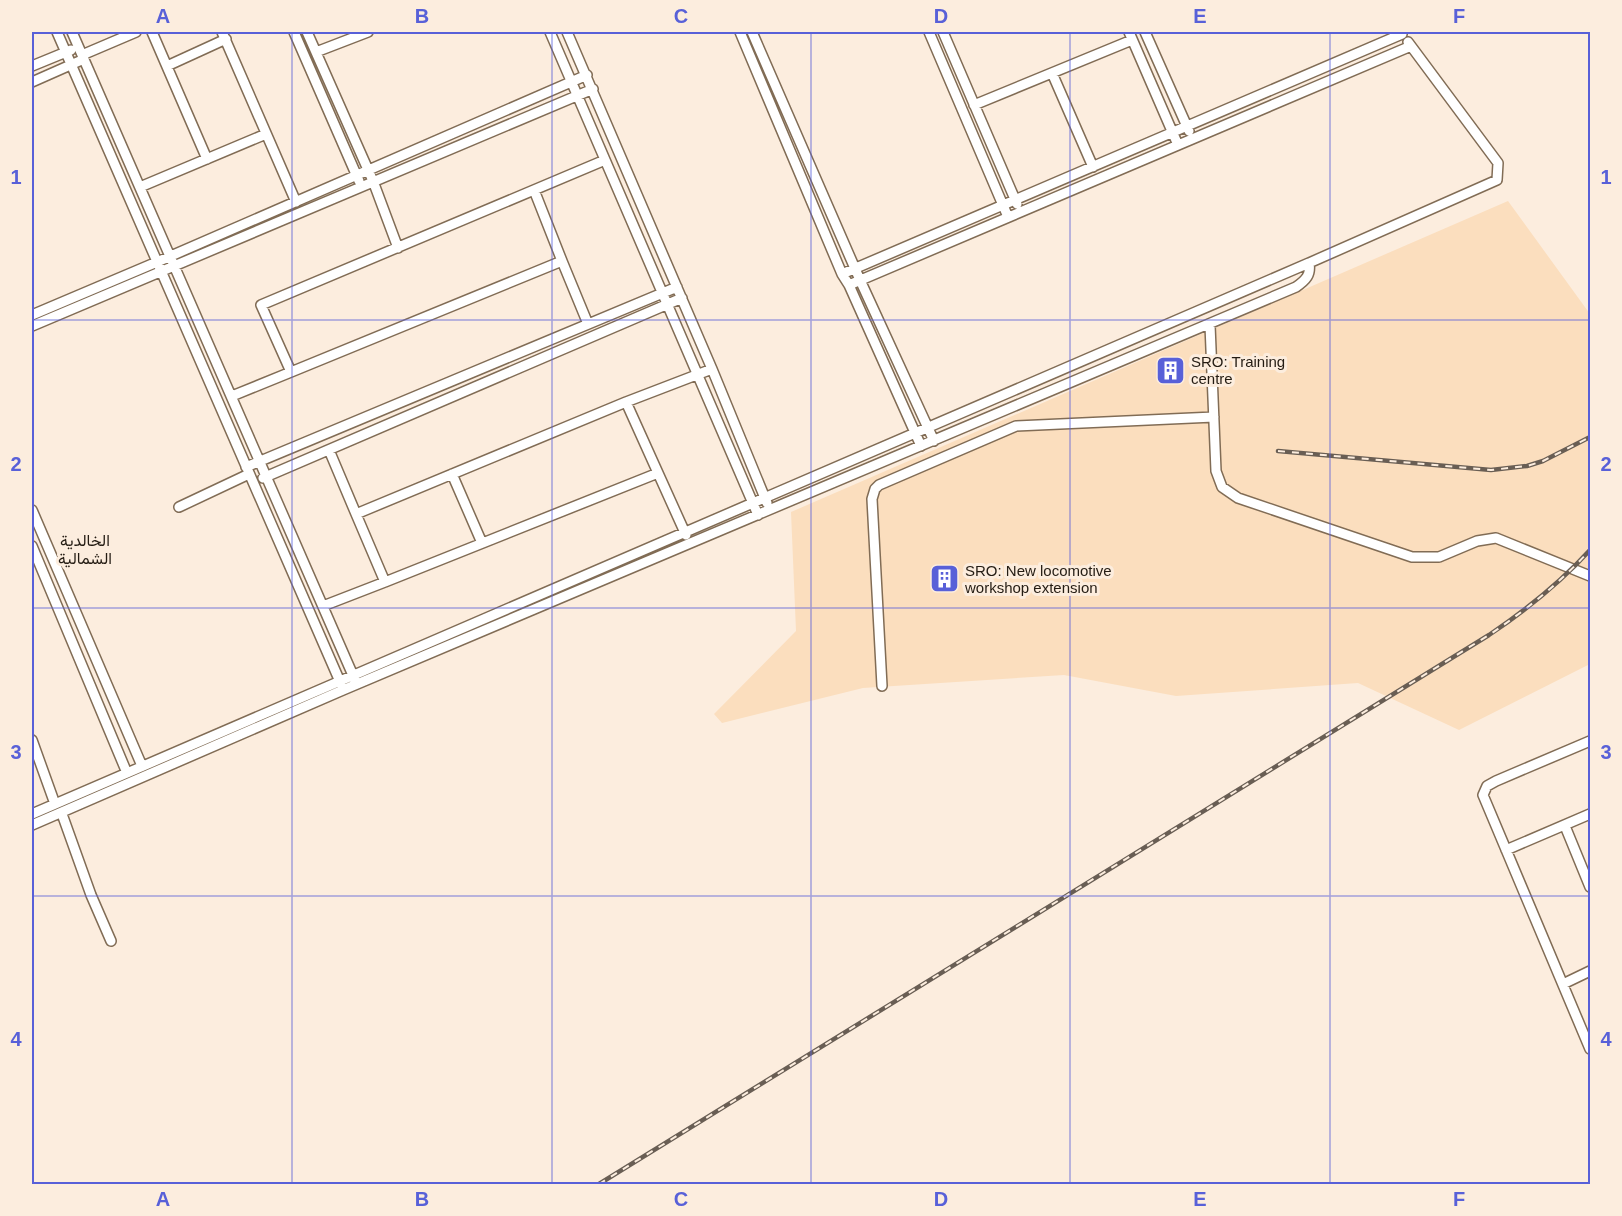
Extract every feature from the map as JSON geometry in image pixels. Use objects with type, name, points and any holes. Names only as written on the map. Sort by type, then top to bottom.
[{"type":"street","points":[[57,32],[344,690]]},
{"type":"street","points":[[72,32],[357,685]]},
{"type":"street","points":[[32,82],[72,64],[82,54],[136,32]]},
{"type":"street","points":[[152,32],[207,159]]},
{"type":"street","points":[[294,32],[362,186]]},
{"type":"street","points":[[307,32],[373,181],[398,248]]},
{"type":"street","points":[[316,52],[368,32]]},
{"type":"street","points":[[549,32],[758,516]]},
{"type":"street","points":[[567,32],[682,298],[770,511]]},
{"type":"street","points":[[740,32],[842,274],[921,446]]},
{"type":"street","points":[[752,32],[934,441]]},
{"type":"street","points":[[929,32],[1008,217]]},
{"type":"street","points":[[943,32],[1020,212]]},
{"type":"street","points":[[1145,32],[1186,127],[1194,138]]},
{"type":"street","points":[[32,814],[1497,180],[1498,164],[1401,33],[1388,41],[842,274]]},
{"type":"street","points":[[167,66],[224,35],[296,202]]},
{"type":"street","points":[[974,105],[1052,73],[1131,36],[1178,145]]},
{"type":"street","points":[[1388,41],[1411,46]]},
{"type":"street","points":[[849,285],[1411,46]]},
{"type":"street","points":[[32,66],[66,51],[82,54]]},
{"type":"street","points":[[1141,60],[1154,53]]},
{"type":"street","points":[[1052,73],[1093,167]]},
{"type":"street","points":[[172,261],[296,202],[587,75]]},
{"type":"street","points":[[32,315],[362,186],[593,89]]},
{"type":"street","points":[[140,187],[266,134]]},
{"type":"street","points":[[291,372],[261,305],[605,160]]},
{"type":"street","points":[[534,190],[588,324]]},
{"type":"street","points":[[232,396],[562,261]]},
{"type":"street","points":[[32,825],[62,814],[344,690],[1210,325],[1296,287],[1307,279],[1310,270],[1309,263]]},
{"type":"street","points":[[32,326],[159,266]]},
{"type":"street","points":[[179,507],[249,474],[261,463],[677,287]]},
{"type":"street","points":[[249,474],[267,477],[682,298]]},
{"type":"street","points":[[1210,325],[1217,477],[1226,491],[1238,498],[1412,557],[1439,557],[1477,541],[1496,538],[1590,576]]},
{"type":"street","points":[[356,514],[697,373],[712,369]]},
{"type":"street","points":[[626,402],[690,544]]},
{"type":"street","points":[[882,686],[872,500],[875,489],[879,485],[1016,426],[1214,417]]},
{"type":"street","points":[[329,450],[386,582]]},
{"type":"street","points":[[323,606],[658,473]]},
{"type":"street","points":[[452,474],[482,543]]},
{"type":"street","points":[[32,510],[142,766]]},
{"type":"street","points":[[32,546],[127,773]]},
{"type":"street","points":[[32,740],[55,804]]},
{"type":"street","points":[[1590,741],[1496,781],[1484,789],[1483,795],[1590,1048]]},
{"type":"street","points":[[62,814],[91,895],[111,941]]},
{"type":"street","points":[[1506,850],[1590,814]]},
{"type":"street","points":[[1564,826],[1590,883]]},
{"type":"street","points":[[1563,984],[1590,971]]},
{"type":"shaded area","points":[[1508,201],[1590,314],[1590,664],[1459,730],[1358,683],[1176,696],[1064,675],[863,688],[722,723],[714,714],[796,631],[791,512]]},
{"type":"railway","points":[[1278,451],[1491,470],[1527,466],[1543,461],[1590,437]]},
{"type":"railway","points":[[599,1184],[1489,635],[1567,574],[1590,550]]},
{"type":"place","name":"SRO: Training centre","points":[[1170,370]]},
{"type":"place","name":"SRO: New locomotive workshop extension","points":[[944,579]]},
{"type":"district","name":"الخالدية الشمالية","points":[[85,549]]}]
